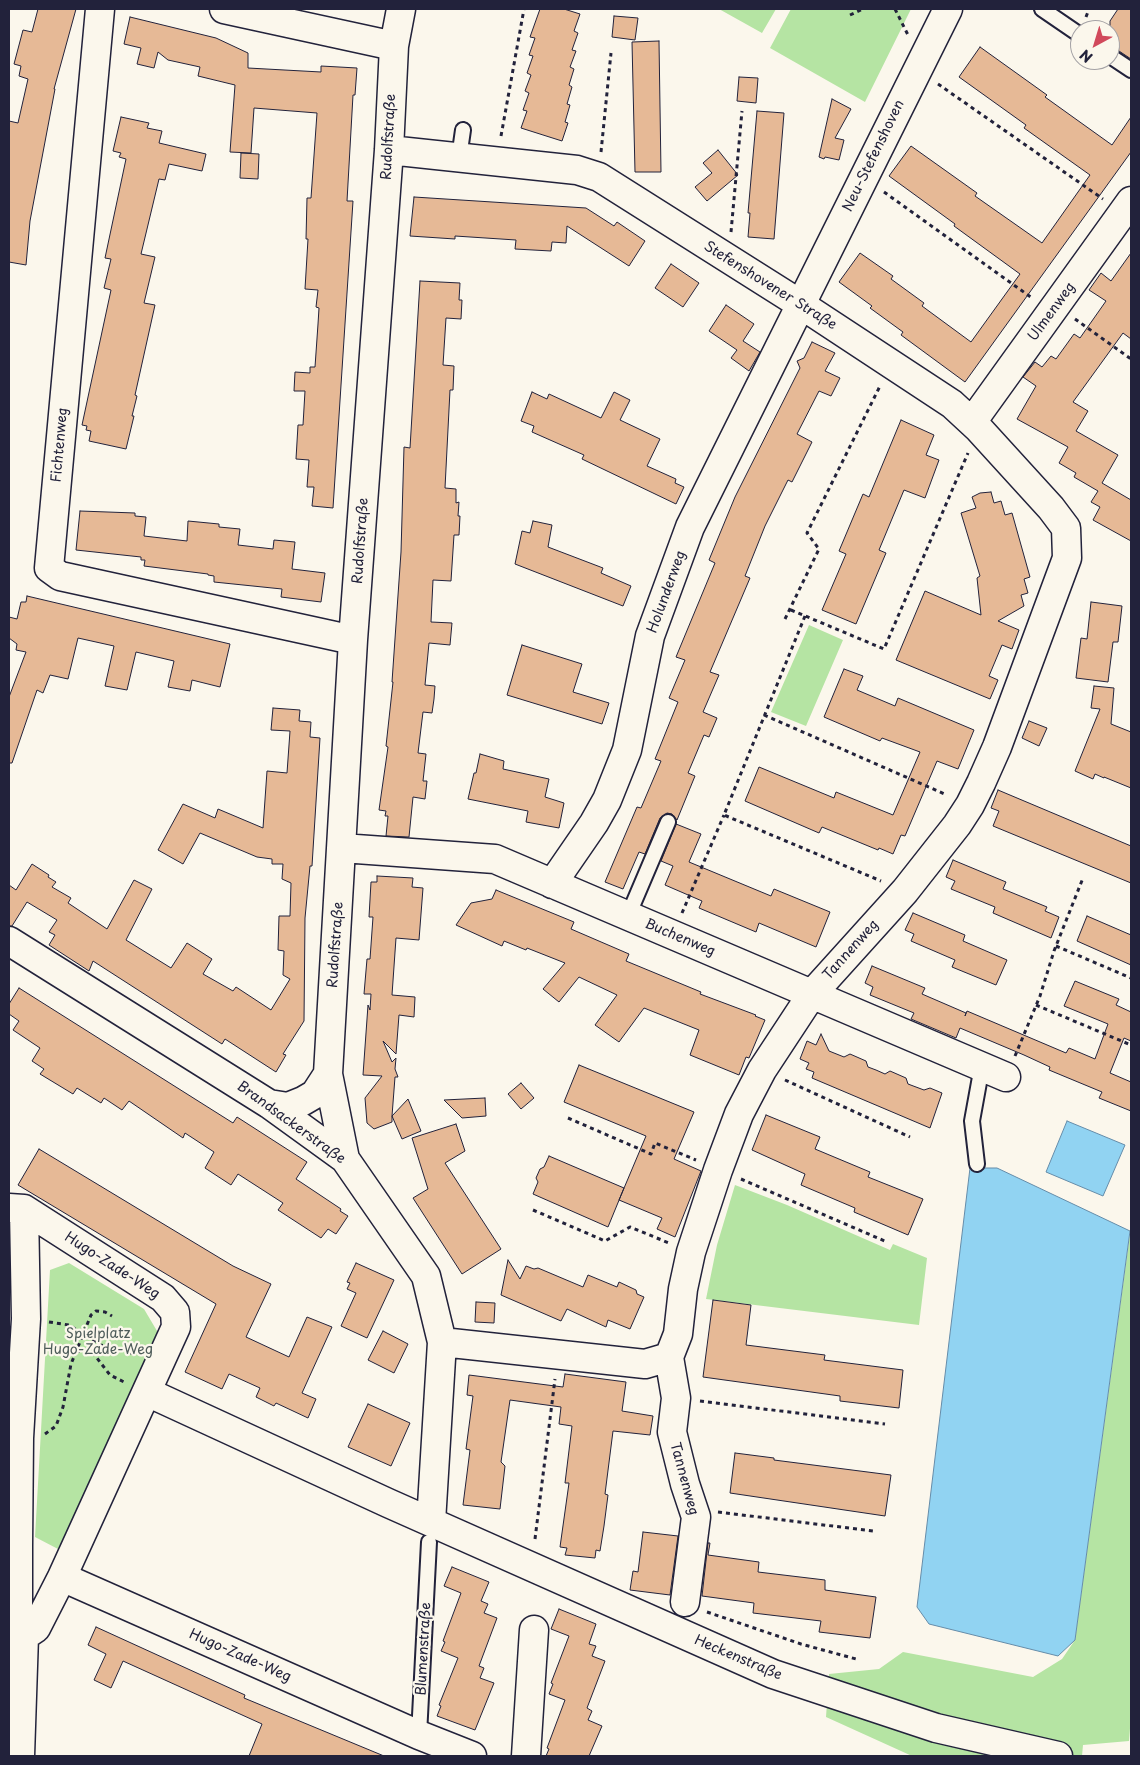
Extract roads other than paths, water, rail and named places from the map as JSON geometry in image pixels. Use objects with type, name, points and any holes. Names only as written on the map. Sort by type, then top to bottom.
[{"type":"street","name":"Fichtenweg","points":[[100,9],[48,568],[60,576],[353,640]]},
{"type":"street","points":[[224,9],[394,46]]},
{"type":"street","name":"Rudolfstraße","points":[[345,1159],[328,1074],[353,640],[389,150],[394,46],[401,9]]},
{"type":"street","name":"Neu-Stefenshoven","points":[[800,304],[948,9]]},
{"type":"street","name":"Stefenshovener Straße","points":[[389,150],[577,170],[598,177],[800,304],[952,404],[1051,508],[1066,528],[1067,558]]},
{"type":"street","name":"Ulmenweg","points":[[975,426],[1054,309],[1127,207]]},
{"type":"street","name":"Holunderweg","points":[[552,884],[594,823],[607,800],[627,750],[650,636],[690,527],[800,304]]},
{"type":"street","name":"Tannenweg","points":[[685,1602],[696,1518],[684,1484],[672,1432],[676,1398],[669,1357],[678,1334],[683,1289],[691,1252],[718,1170],[739,1114],[762,1070],[812,994],[905,891],[957,825],[970,805],[997,747],[1067,558]]},
{"type":"street","name":"Buchenweg","points":[[342,848],[495,859],[994,1072]]},
{"type":"street","name":"Brandsackerstraße","points":[[9,941],[269,1104],[345,1159],[426,1276],[442,1342],[430,1532]]},
{"type":"street","points":[[269,1104],[288,1107],[303,1101],[315,1094],[328,1074]]},
{"type":"street","name":"Hugo-Zade-Weg","points":[[16,1208],[26,1319],[16,1436],[20,1756]]},
{"type":"street","name":"Hugo-Zade-Weg","points":[[16,1208],[163,1298],[175,1312],[176,1327],[158,1367],[137,1388],[62,1577],[36,1628],[19,1652]]},
{"type":"street","points":[[442,1342],[646,1364],[669,1357]]},
{"type":"street","points":[[137,1388],[430,1532]]},
{"type":"street","name":"Heckenstraße","points":[[430,1532],[773,1674],[936,1728],[1058,1756]]},
{"type":"street","name":"Hugo-Zade-Weg","points":[[62,1577],[419,1746],[472,1756]]},
{"type":"street","points":[[526,1756],[534,1630]]},
{"type":"lane","points":[[1042,9],[1070,28]]},
{"type":"lane","points":[[1120,63],[1131,70]]},
{"type":"lane","points":[[459,158],[462,130]]},
{"type":"lane","points":[[628,916],[668,822]]},
{"type":"lane","points":[[977,1164],[972,1121],[994,1072]]},
{"type":"lane","name":"Blumenstraße","points":[[419,1746],[430,1532]]},
{"type":"water","points":[[1067,1121],[1125,1145],[1103,1196],[1046,1172]]},
{"type":"water","points":[[970,1168],[997,1168],[1130,1231],[1075,1640],[1058,1656],[929,1624],[917,1607]]},
{"type":"park label","name":"Spielplatz Hugo-Zade-Weg","points":[[98,1342]]}]
